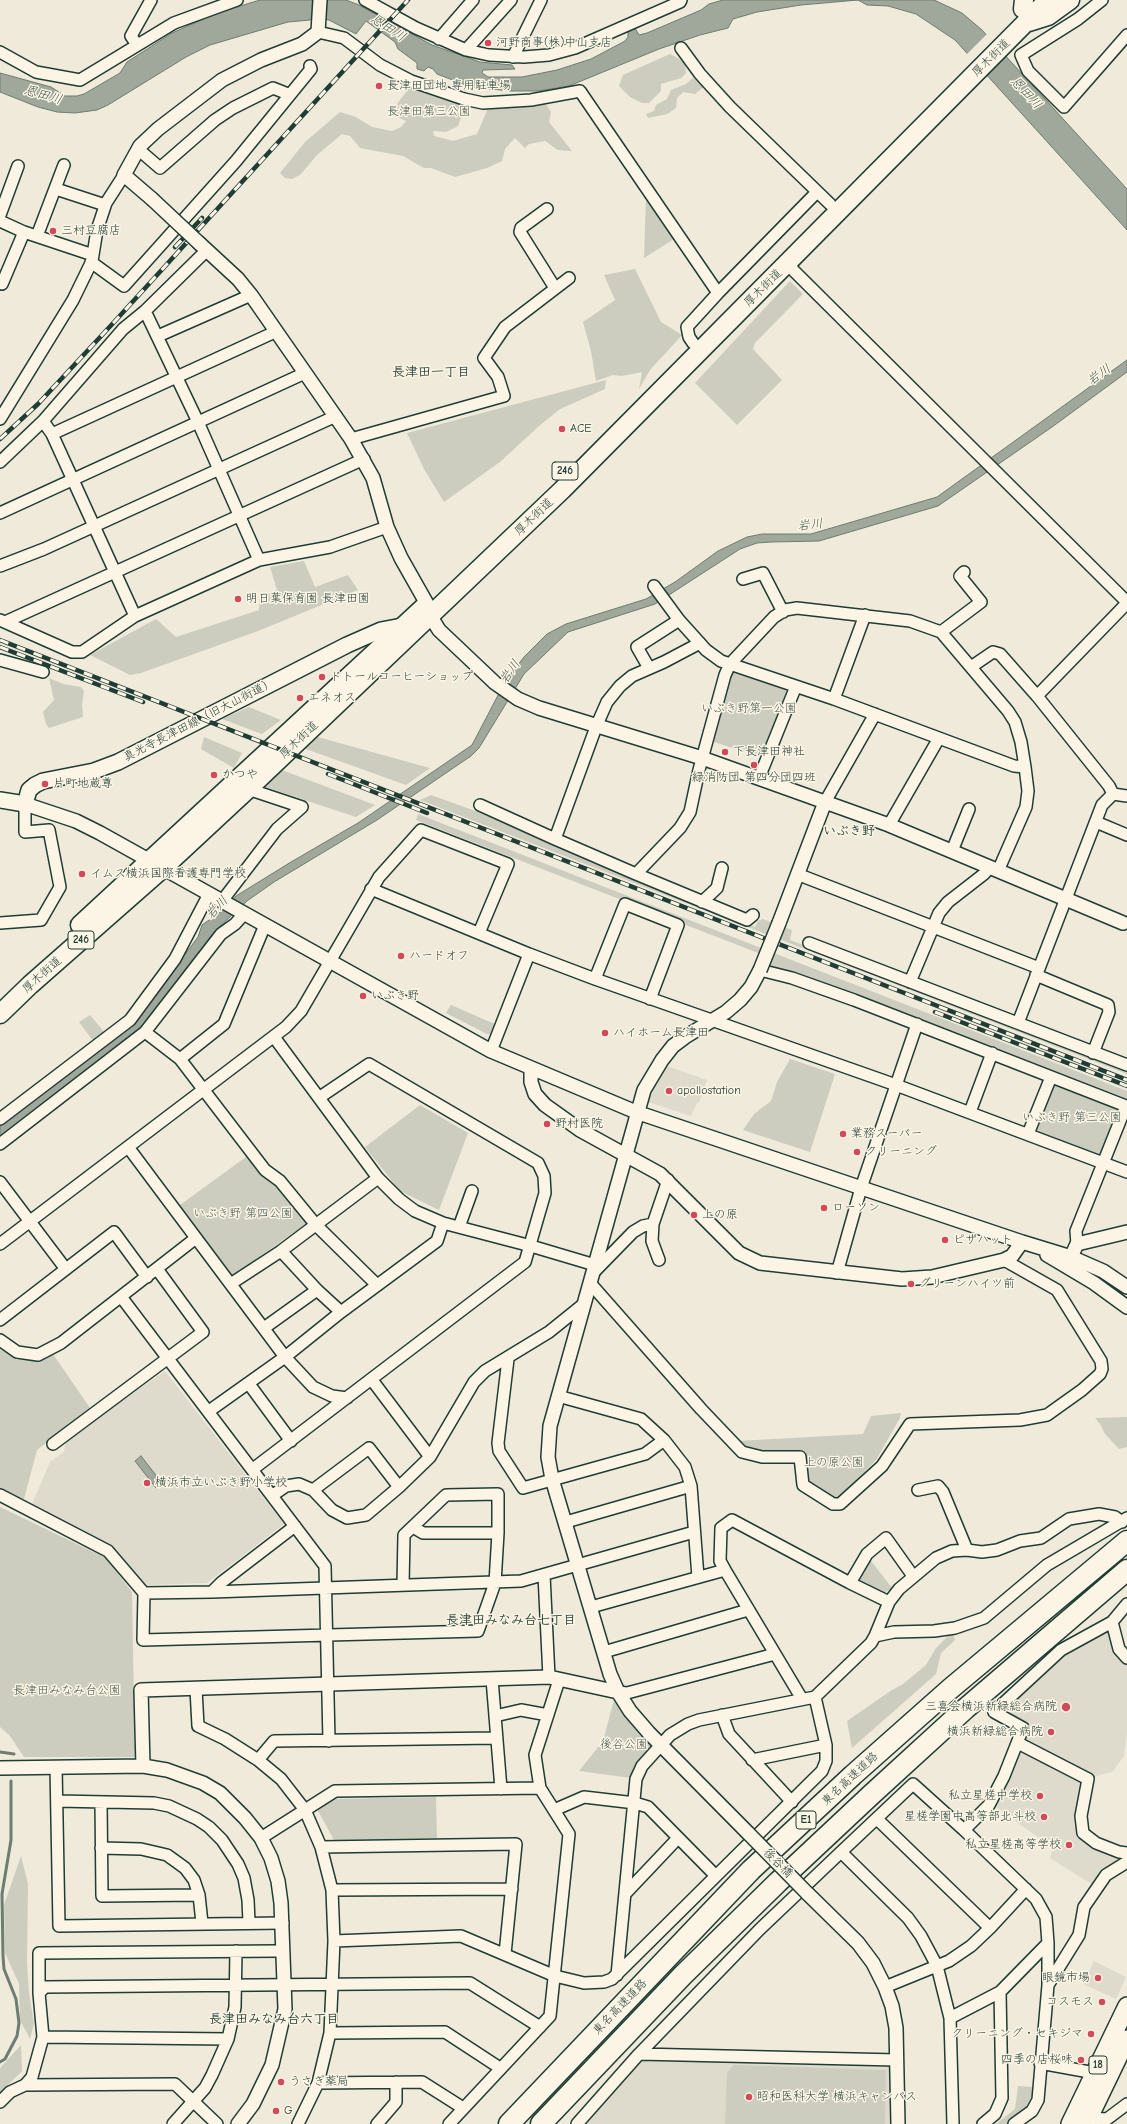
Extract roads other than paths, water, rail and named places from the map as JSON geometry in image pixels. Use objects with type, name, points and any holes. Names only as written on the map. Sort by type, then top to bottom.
[{"type":"highway","name":"厚木街道","points":[[0,1014],[157,865],[402,626],[429,610],[562,490],[786,264],[1003,38],[1026,8],[1048,0]]},
{"type":"highway","points":[[1026,8],[1048,16],[1070,0]]},
{"type":"highway","name":"厚木街道","points":[[0,999],[248,789],[429,610],[693,343],[824,198],[970,71]]},
{"type":"highway","name":"東名高速道路","points":[[509,2124],[757,1865],[950,1689],[1127,1541]]},
{"type":"highway","name":"東名高速道路","points":[[541,2124],[683,1976],[783,1877],[959,1715],[1127,1570]]},
{"type":"main road","name":"真光寺長津田線（旧大山街道）","points":[[25,804],[29,790],[35,785],[42,782],[94,771],[118,762],[347,645],[381,630],[402,626]]},
{"type":"main road","points":[[0,800],[25,804]]},
{"type":"main road","name":"18","points":[[1070,2124],[1127,2006]]},
{"type":"main road","name":"18","points":[[1087,2121],[1127,2039]]},
{"type":"street","points":[[137,45],[131,36],[151,0]]},
{"type":"street","points":[[0,52],[36,72],[80,80],[174,23],[237,0]]},
{"type":"street","points":[[0,419],[73,300],[92,259],[97,230],[105,205],[138,149],[158,129],[222,80],[261,60],[302,46],[318,31],[320,0]]},
{"type":"street","points":[[365,0],[439,39],[466,50],[514,57],[537,57],[564,52],[680,2],[681,0]]},
{"type":"street","points":[[439,39],[473,0]]},
{"type":"street","points":[[466,50],[511,0]]},
{"type":"street","points":[[1102,0],[1078,19],[1020,55],[1028,71],[1064,107],[1127,35]]},
{"type":"street","points":[[514,57],[537,2]]},
{"type":"street","points":[[318,31],[344,38],[380,65],[411,81],[464,99],[483,103],[531,100],[580,91],[718,293]]},
{"type":"street","points":[[681,48],[700,74],[730,107],[824,198],[718,293],[687,327],[689,337],[693,343]]},
{"type":"street","points":[[0,221],[92,259],[124,286],[236,161],[288,94],[311,69],[310,66]]},
{"type":"street","points":[[138,149],[160,168],[215,120],[233,108],[273,88],[288,94]]},
{"type":"street","points":[[37,236],[64,165]]},
{"type":"street","points":[[0,215],[18,166]]},
{"type":"street","points":[[124,175],[238,279],[251,295],[275,332],[352,439],[364,459],[372,478],[387,527],[401,558],[439,630],[496,684],[518,699],[539,708],[596,727],[702,758],[889,825],[1125,923]]},
{"type":"street","points":[[56,189],[105,205]]},
{"type":"street","points":[[547,209],[521,228],[520,232],[555,288]]},
{"type":"street","points":[[2,284],[24,232]]},
{"type":"street","points":[[0,462],[43,421],[123,328],[145,311],[203,246]]},
{"type":"street","points":[[786,264],[985,460],[1127,603],[1037,696]]},
{"type":"street","points":[[352,439],[504,396],[498,377],[484,358],[505,327],[569,278]]},
{"type":"street","points":[[158,336],[251,295]]},
{"type":"street","points":[[145,311],[198,422],[259,560]]},
{"type":"street","points":[[52,434],[275,332]]},
{"type":"street","points":[[0,513],[305,373]]},
{"type":"street","points":[[0,566],[44,549],[336,416]]},
{"type":"street","points":[[43,421],[52,434],[135,616]]},
{"type":"street","points":[[3,621],[240,516],[364,459]]},
{"type":"street","points":[[3,621],[72,652],[82,652],[135,616],[259,560],[330,546],[387,527]]},
{"type":"street","points":[[743,579],[763,573],[783,612]]},
{"type":"street","points":[[941,632],[981,602],[959,575]]},
{"type":"street","points":[[654,587],[679,620],[706,650],[730,664],[834,699],[1014,766],[1025,767]]},
{"type":"street","points":[[636,874],[680,828],[690,812],[702,758],[725,675],[730,664],[774,617],[783,612],[796,608],[910,621],[941,632],[1008,711],[1015,722],[1021,742],[1028,791],[1026,807],[994,869],[984,874],[948,902],[939,913],[910,982]]},
{"type":"street","points":[[834,699],[866,615]]},
{"type":"street","points":[[649,668],[637,647],[679,620]]},
{"type":"street","points":[[555,839],[596,727],[608,702],[620,686],[632,676],[700,643]]},
{"type":"street","points":[[970,667],[992,652],[1000,654],[1037,696],[1109,786],[1113,794]]},
{"type":"street","points":[[0,660],[43,672]]},
{"type":"street","points":[[759,778],[796,686]]},
{"type":"street","points":[[826,802],[875,714]]},
{"type":"street","points":[[889,825],[939,738]]},
{"type":"street","points":[[222,902],[277,830],[302,807],[248,789]]},
{"type":"street","points":[[1113,794],[1127,796]]},
{"type":"street","points":[[1018,1023],[1102,805],[1113,794]]},
{"type":"street","name":"後谷橋","points":[[826,802],[796,874],[779,923],[760,970],[751,987],[740,1000],[713,1021],[685,1037],[662,1060],[644,1090],[636,1112],[626,1154],[550,1426],[548,1457],[552,1479],[604,1652],[618,1692],[630,1711],[660,1745],[858,1943],[873,1963],[885,1987],[892,2006],[896,2028],[898,2124]]},
{"type":"street","points":[[0,924],[41,920],[60,887],[49,830],[25,832],[25,804],[76,821],[491,1051],[636,1112],[1022,1242],[1071,1257],[1103,1272],[1127,1287]]},
{"type":"street","points":[[480,806],[636,874],[747,920],[753,915]]},
{"type":"street","points":[[952,851],[970,809]]},
{"type":"street","points":[[1096,822],[1127,834]]},
{"type":"street","points":[[0,1244],[274,1036],[301,1011],[371,889],[421,830],[508,864],[479,933]]},
{"type":"street","points":[[702,902],[717,888],[722,868]]},
{"type":"street","points":[[796,874],[932,927],[1038,972],[1108,1005],[1109,1012],[1094,1053]]},
{"type":"street","points":[[371,889],[529,954],[595,979],[896,1085],[1127,1172]]},
{"type":"street","points":[[0,1118],[130,1020],[176,959],[209,894]]},
{"type":"street","points":[[595,979],[625,904],[678,925],[650,999]]},
{"type":"street","points":[[0,1144],[145,1032],[221,934],[235,924],[243,913]]},
{"type":"street","points":[[180,1059],[224,1024],[265,925]]},
{"type":"street","points":[[809,943],[1127,1065]]},
{"type":"street","points":[[491,1051],[529,954]]},
{"type":"street","points":[[760,970],[792,978],[917,1024],[1126,1106],[1122,1133],[1097,1177],[1076,1231],[1077,1244],[1071,1257]]},
{"type":"street","points":[[837,1273],[861,1188],[917,1024]]},
{"type":"street","points":[[145,1032],[180,1059],[265,1170],[280,1181],[316,1225],[377,1285]]},
{"type":"street","points":[[274,1036],[378,1178],[399,1199],[415,1211],[443,1223],[531,1246],[593,1274],[695,1403],[742,1452],[762,1457],[800,1458],[803,1486],[833,1504],[840,1504],[882,1466],[910,1424],[1020,1420],[1047,1415],[1082,1390],[1100,1374],[1102,1369],[1101,1361],[1057,1290],[1004,1260]]},
{"type":"street","points":[[970,1112],[992,1054]]},
{"type":"street","points":[[253,1469],[372,1380],[525,1262],[531,1246],[545,1193],[544,1176],[538,1163],[369,1064],[320,1097]]},
{"type":"street","points":[[531,1068],[531,1082],[535,1094],[545,1105],[580,1130],[626,1154],[668,1180],[725,1240],[744,1256],[760,1263],[837,1273],[902,1279],[932,1277],[1004,1260],[1012,1256],[1022,1242]]},
{"type":"street","points":[[1028,1134],[1051,1077]]},
{"type":"street","points":[[128,1148],[232,1283],[236,1292],[285,1357],[313,1387],[332,1396],[347,1398]]},
{"type":"street","points":[[232,1283],[281,1251],[378,1178]]},
{"type":"street","points":[[659,1260],[652,1241],[653,1224],[668,1180]]},
{"type":"street","points":[[0,1182],[65,1268]]},
{"type":"street","points":[[459,1227],[472,1191]]},
{"type":"street","points":[[209,1411],[249,1384],[341,1312],[437,1241],[443,1223]]},
{"type":"street","points":[[593,1274],[633,1232],[643,1226],[653,1224]]},
{"type":"street","points":[[0,1320],[65,1268],[114,1232],[147,1277]]},
{"type":"street","points":[[1077,1244],[1127,1232]]},
{"type":"street","points":[[0,1340],[17,1352],[38,1355],[61,1343],[122,1298],[196,1238]]},
{"type":"street","points":[[1022,1242],[1094,1283],[1127,1307]]},
{"type":"street","points":[[281,1251],[317,1290],[341,1312]]},
{"type":"street","points":[[53,1444],[203,1332],[157,1269]]},
{"type":"street","points":[[264,1328],[317,1290]]},
{"type":"street","points":[[122,1298],[169,1358],[325,1566],[329,1741]]},
{"type":"street","points":[[273,1496],[286,1486],[299,1484],[313,1490],[332,1510],[347,1518],[366,1515],[399,1487],[430,1457],[474,1382],[485,1372],[549,1332],[585,1303]]},
{"type":"street","points":[[508,1359],[498,1444],[499,1451],[523,1488],[645,1454],[664,1440]]},
{"type":"street","points":[[372,1380],[430,1457]]},
{"type":"street","points":[[249,1384],[291,1441]]},
{"type":"street","points":[[558,1396],[641,1418],[664,1440],[685,1467],[692,1486],[698,1577]]},
{"type":"street","points":[[313,1490],[370,1448],[399,1487]]},
{"type":"street","points":[[566,1522],[692,1486]]},
{"type":"street","points":[[918,1490],[938,1486],[943,1492],[967,1550]]},
{"type":"street","points":[[0,1495],[108,1551],[144,1593],[143,1640],[326,1634],[478,1634],[495,1583],[498,1533],[498,1494],[446,1494],[404,1535],[404,1585]]},
{"type":"street","points":[[617,1975],[635,1802],[636,1779],[642,1766],[670,1735],[688,1724],[722,1715],[814,1697],[871,1643],[876,1636],[889,1602],[899,1589],[936,1558],[952,1551],[967,1550],[982,1552],[997,1550],[1020,1541],[1041,1538],[1069,1519],[1099,1514],[1124,1520]]},
{"type":"street","points":[[802,1699],[720,1561],[721,1528],[732,1520],[850,1583],[889,1602]]},
{"type":"street","points":[[876,1636],[894,1632],[934,1631],[957,1627],[984,1618],[1047,1565],[1124,1520]]},
{"type":"street","points":[[212,1592],[222,1582],[295,1526]]},
{"type":"street","points":[[412,1527],[424,1533],[498,1533]]},
{"type":"street","points":[[144,1593],[521,1581],[694,1532]]},
{"type":"street","points":[[850,1583],[867,1554],[886,1538],[913,1576]]},
{"type":"street","points":[[591,1607],[725,1570]]},
{"type":"street","points":[[449,2124],[550,2016],[569,1834],[540,1788],[535,1755],[548,1715],[554,1678],[544,1575]]},
{"type":"street","points":[[964,1830],[989,1805],[1018,1743],[1023,1728],[994,1712],[1062,1650],[1112,1622],[1127,1604]]},
{"type":"street","points":[[604,1652],[748,1610]]},
{"type":"street","points":[[1112,1622],[1119,1649],[1127,1658]]},
{"type":"street","points":[[144,1766],[141,1690],[328,1685],[483,1676],[554,1678],[628,1693],[775,1654]]},
{"type":"street","points":[[483,1676],[494,1716],[501,1789]]},
{"type":"street","points":[[196,1688],[198,1726],[225,1739],[258,1760],[281,1779],[305,1810],[321,1847],[332,1890],[334,1985],[330,2033],[318,2083],[298,2124]]},
{"type":"street","points":[[334,1940],[461,1936],[555,1976],[584,1983],[604,1982],[617,1975],[822,1771],[826,1761],[826,1745],[814,1697]]},
{"type":"street","points":[[494,1716],[521,1710],[548,1715]]},
{"type":"street","points":[[722,1715],[729,1734],[792,1802]]},
{"type":"street","points":[[258,1760],[274,1741],[496,1738]]},
{"type":"street","points":[[1018,1743],[1088,1779],[1081,1816],[1083,1833],[1096,1843],[1119,1852],[1127,1852]]},
{"type":"street","points":[[752,1760],[826,1745]]},
{"type":"street","points":[[0,1768],[144,1766],[167,1770],[203,1783],[228,1800],[261,1838],[271,1858],[278,1881],[283,1922],[285,1985],[282,2024],[272,2065],[256,2097],[238,2124]]},
{"type":"street","points":[[56,1767],[58,1801],[59,1926],[202,1922],[283,1922]]},
{"type":"street","points":[[577,2124],[639,2054],[760,1929],[878,1819],[913,1784],[1026,1889],[1036,1899],[1046,1917],[1048,1943],[1048,1985],[1040,2063],[1038,2100],[1032,2111],[1014,2124]]},
{"type":"street","points":[[261,1838],[335,1791],[540,1788]]},
{"type":"street","points":[[554,1810],[584,1797],[635,1802],[648,1807],[715,1876]]},
{"type":"street","points":[[58,1801],[154,1803],[169,1806],[197,1819],[209,1827],[222,1840],[238,1864],[244,1878],[248,1900],[249,1922]]},
{"type":"street","points":[[101,1802],[102,1896],[199,1895]]},
{"type":"street","points":[[878,1819],[990,1928]]},
{"type":"street","points":[[625,1894],[678,1838]]},
{"type":"street","points":[[321,1847],[516,1844],[505,1954]]},
{"type":"street","points":[[102,1848],[141,1849],[167,1855],[185,1868],[194,1880],[199,1895],[202,1922]]},
{"type":"street","points":[[841,1852],[908,1918],[921,1936],[937,1966],[950,2018],[953,2124]]},
{"type":"street","points":[[1048,1985],[1079,1935],[1084,1907],[1106,1875],[1127,1862]]},
{"type":"street","points":[[332,1890],[512,1889]]},
{"type":"street","points":[[885,1987],[949,1961],[971,1946],[1026,1889]]},
{"type":"street","points":[[950,2018],[1000,1992],[1048,1943]]},
{"type":"street","points":[[173,2124],[194,2102],[212,2076],[228,2039],[235,2007],[236,1951]]},
{"type":"street","points":[[0,2102],[10,2092],[25,2085],[32,2077],[43,2038],[39,1953],[277,1951]]},
{"type":"street","points":[[40,1993],[45,1987],[470,1983],[540,2027]]},
{"type":"street","points":[[984,2124],[995,2114],[1002,2098],[1000,1992]]},
{"type":"street","points":[[330,2033],[445,2032],[500,2068]]},
{"type":"street","points":[[43,2038],[228,2039]]},
{"type":"street","points":[[639,2054],[896,2060]]},
{"type":"street","points":[[1040,2063],[1094,2073]]},
{"type":"street","points":[[377,2124],[396,2102],[396,2082]]},
{"type":"street","points":[[318,2083],[422,2082],[463,2108]]},
{"type":"street","points":[[25,2085],[175,2084],[217,2124]]},
{"type":"street","points":[[1087,2121],[1107,2119],[1127,2104]]},
{"type":"water","name":"恩田川","points":[[260,0],[346,0],[359,5],[432,45],[480,62],[512,65],[515,69],[483,70],[482,73],[488,77],[522,77],[557,70],[591,59],[625,41],[628,37],[628,31],[632,27],[635,28],[639,35],[647,33],[701,10],[709,4],[723,0],[858,0],[801,5],[757,12],[733,19],[728,28],[700,35],[659,49],[569,86],[538,91],[511,91],[471,87],[437,74],[433,69],[428,67],[424,71],[417,69],[417,63],[398,49],[395,42],[366,21],[356,34],[329,20],[321,19],[288,22],[210,45],[186,57],[108,105],[97,110],[75,113],[57,112],[38,107],[0,92],[0,73],[51,87],[65,96],[77,96],[84,94],[120,73],[127,62],[172,33],[217,13]]},
{"type":"water","name":"恩田川","points":[[858,0],[934,0],[962,13],[982,30],[1127,189],[1127,230],[955,40],[916,14],[888,6],[867,5]]},
{"type":"water","points":[[1127,360],[1127,372],[1052,427],[938,506],[819,541],[757,543],[740,549],[655,604],[568,632],[524,674],[479,748],[471,756],[377,820],[274,882],[247,901],[214,932],[141,1027],[0,1138],[0,1125],[97,1053],[135,1021],[198,937],[202,925],[226,908],[236,896],[358,823],[472,745],[506,680],[524,657],[547,634],[566,624],[646,599],[675,582],[718,551],[747,537],[762,534],[811,534],[937,497]]},
{"type":"water","points":[[141,1456],[162,1483],[156,1488],[135,1461]]},
{"type":"waterway","points":[[0,1752],[14,1754]]},
{"type":"waterway","points":[[0,2062],[5,2059],[17,2036],[19,2023],[16,1999],[4,1969],[3,1956],[2,1894],[11,1840],[11,1781]]},
{"type":"railway","points":[[0,439],[38,404],[408,0]]},
{"type":"railway","points":[[175,247],[202,218]]},
{"type":"railway","points":[[0,640],[1127,1080]]},
{"type":"railway","points":[[0,647],[143,702]]},
{"type":"railway","points":[[328,774],[427,813]]},
{"type":"railway","points":[[935,1012],[1127,1086]]},
{"type":"place","name":"河野商事(株)中山支店","points":[[488,43]]},
{"type":"place","name":"長津田団地 専用駐車場","points":[[379,86]]},
{"type":"place","name":"三村豆腐店","points":[[53,231]]},
{"type":"place","name":"ACE","points":[[562,429]]},
{"type":"place","name":"明日葉保育園 長津田園","points":[[238,599]]},
{"type":"place","name":"ドトールコーヒーショップ","points":[[322,677]]},
{"type":"place","name":"エネオス","points":[[300,698]]},
{"type":"place","name":"下長津田神社","points":[[725,752]]},
{"type":"place","name":"緑消防団 第四分団四班","points":[[754,765]]},
{"type":"place","name":"かつや","points":[[214,775]]},
{"type":"place","name":"片町地蔵尊","points":[[45,784]]},
{"type":"place","name":"イムス横浜国際看護専門学校","points":[[82,874]]},
{"type":"place","name":"ハードオフ","points":[[401,956]]},
{"type":"place","name":"いぶき野","points":[[363,996]]},
{"type":"place","name":"ハイホーム長津田","points":[[605,1033]]},
{"type":"place","name":"apollostation","points":[[669,1091]]},
{"type":"place","name":"野村医院","points":[[547,1124]]},
{"type":"place","name":"業務スーパー","points":[[843,1134]]},
{"type":"place","name":"クリーニング","points":[[857,1152]]},
{"type":"place","name":"ローソン","points":[[824,1208]]},
{"type":"place","name":"上の原","points":[[694,1215]]},
{"type":"place","name":"ピザハット","points":[[945,1240]]},
{"type":"place","name":"グリーンハイツ前","points":[[911,1284]]},
{"type":"place","name":"横浜市立いぶき野小学校","points":[[147,1483]]},
{"type":"place","name":"三喜会横浜新緑総合病院","points":[[1066,1707]]},
{"type":"place","name":"横浜新緑総合病院","points":[[1051,1732]]},
{"type":"place","name":"私立星槎中学校","points":[[1040,1796]]},
{"type":"place","name":"星槎学園中高等部北斗校","points":[[1044,1817]]},
{"type":"place","name":"私立星槎高等学校","points":[[1069,1845]]},
{"type":"place","name":"眼鏡市場","points":[[1098,1978]]},
{"type":"place","name":"コスモス","points":[[1102,2002]]},
{"type":"place","name":"クリーニング・セキジマ","points":[[1091,2034]]},
{"type":"place","name":"四季の店桜味","points":[[1081,2060]]},
{"type":"place","name":"うさぎ薬局","points":[[281,2082]]},
{"type":"place","name":"昭和医科大学 横浜キャンパス","points":[[749,2097]]},
{"type":"place","name":"G","points":[[276,2111]]},
{"type":"district","name":"長津田一丁目","points":[[431,372]]},
{"type":"district","name":"いぶき野","points":[[849,831]]},
{"type":"district","name":"長津田みなみ台七丁目","points":[[511,1620]]},
{"type":"district","name":"長津田みなみ台六丁目","points":[[274,2019]]},
{"type":"park label","name":"長津田第三公園","points":[[429,112]]},
{"type":"park label","name":"いぶき野第一公園","points":[[749,709]]},
{"type":"park label","name":"いぶき野 第三公園","points":[[1072,1118]]},
{"type":"park label","name":"いぶき野 第四公園","points":[[243,1214]]},
{"type":"park label","name":"上の原公園","points":[[834,1463]]},
{"type":"park label","name":"長津田みなみ台公園","points":[[67,1691]]},
{"type":"park label","name":"後谷公園","points":[[624,1745]]},
{"type":"water label","name":"岩川","points":[[1099,375]]},
{"type":"water label","name":"岩川","points":[[810,525]]},
{"type":"water label","name":"岩川","points":[[510,672]]},
{"type":"water label","name":"岩川","points":[[217,908]]}]
